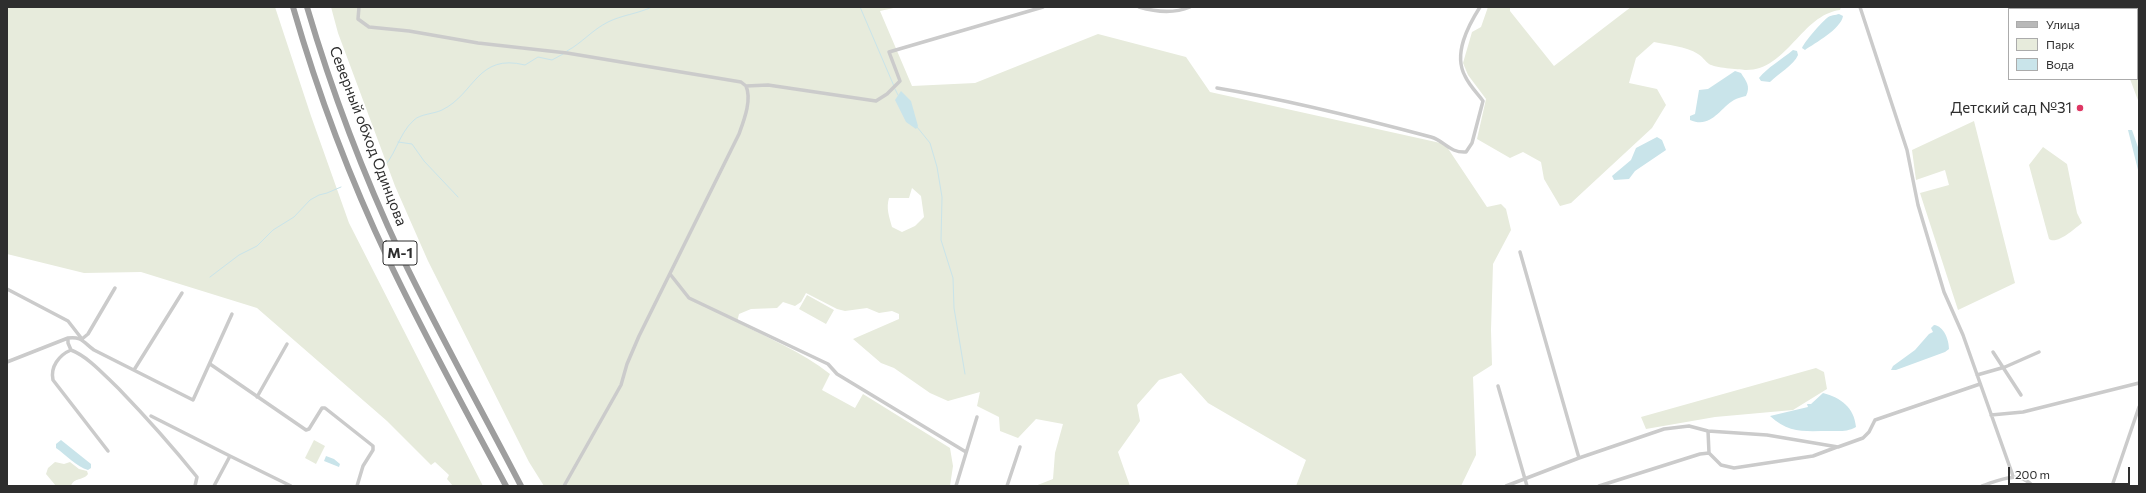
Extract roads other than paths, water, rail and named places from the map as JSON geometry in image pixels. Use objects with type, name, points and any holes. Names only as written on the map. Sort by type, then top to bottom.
[{"type":"highway","name":"Северный обход Одинцова","points":[[293,7],[318,86],[342,150],[388,260],[506,486]]},
{"type":"highway","name":"Северный обход Одинцова","points":[[307,7],[331,82],[354,144],[401,254],[428,310],[521,486]]},
{"type":"street","points":[[359,7],[358,19],[369,27],[409,31],[478,44],[567,53],[733,81],[746,86],[768,85],[876,101],[887,94],[900,82],[889,52],[1043,7]]},
{"type":"street","points":[[1139,7],[1156,12],[1181,11],[1190,7]]},
{"type":"street","points":[[1217,88],[1286,100],[1434,138],[1456,152],[1466,152],[1472,144],[1483,101],[1465,76],[1460,63],[1460,52],[1469,28],[1480,7]]},
{"type":"street","points":[[1860,7],[1907,150],[1918,205],[1944,292],[1963,335],[1990,415],[2013,476]]},
{"type":"street","points":[[564,486],[621,385],[636,343],[739,134],[745,117],[749,92],[746,86]]},
{"type":"street","points":[[1520,252],[1579,458]]},
{"type":"street","points":[[670,274],[689,298],[828,364],[837,374],[966,452]]},
{"type":"street","points":[[7,362],[68,338],[82,339],[88,334],[115,288]]},
{"type":"street","points":[[7,289],[68,321],[82,339],[94,350],[193,400],[232,314]]},
{"type":"street","points":[[134,370],[182,293]]},
{"type":"street","points":[[68,338],[68,343],[71,350],[78,353],[100,372],[162,434],[197,477],[195,486]]},
{"type":"street","points":[[257,397],[287,344]]},
{"type":"street","points":[[71,350],[56,363],[51,373],[52,380],[108,451]]},
{"type":"street","points":[[1993,352],[2021,395]]},
{"type":"street","points":[[1977,375],[2003,368],[2038,352]]},
{"type":"street","points":[[210,364],[306,430],[309,429],[322,408],[325,408],[373,446],[373,450],[363,466],[357,486]]},
{"type":"street","points":[[1990,415],[2023,412],[2139,383]]},
{"type":"street","points":[[1708,431],[1709,453],[1720,465],[1734,468],[1813,456],[1863,438],[1869,432],[1876,420],[1980,384]]},
{"type":"street","points":[[1498,386],[1527,486]]},
{"type":"street","points":[[2112,486],[2139,407]]},
{"type":"street","points":[[151,416],[291,486]]},
{"type":"street","points":[[956,486],[977,417]]},
{"type":"street","points":[[1506,486],[1579,458],[1664,429],[1689,426],[1708,431],[1767,435],[1838,447]]},
{"type":"street","points":[[1007,486],[1020,448]]},
{"type":"street","points":[[1600,486],[1709,453]]},
{"type":"street","points":[[214,486],[230,456]]},
{"type":"street","points":[[1982,486],[2013,476],[2022,478],[2033,486]]},
{"type":"water","points":[[1839,14],[1843,16],[1838,26],[1833,31],[1805,50],[1802,48],[1824,20],[1830,16]]},
{"type":"water","points":[[1793,50],[1797,51],[1798,55],[1789,66],[1770,82],[1761,81],[1759,78],[1762,74]]},
{"type":"water","points":[[1735,71],[1741,73],[1745,79],[1748,86],[1746,96],[1734,100],[1709,120],[1697,122],[1690,120],[1690,116],[1695,114],[1699,90],[1708,89]]},
{"type":"water","points":[[901,91],[911,101],[918,126],[916,129],[906,122],[895,100]]},
{"type":"water","points":[[2128,130],[2132,130],[2139,150],[2138,170]]},
{"type":"water","points":[[1657,137],[1662,140],[1666,150],[1635,171],[1629,179],[1614,180],[1612,176],[1631,160],[1636,148]]},
{"type":"water","points":[[1934,325],[1941,328],[1945,334],[1949,349],[1945,352],[1896,370],[1891,370],[1893,366],[1915,350],[1929,334],[1933,332],[1931,328]]},
{"type":"water","points":[[1823,393],[1830,395],[1846,404],[1853,414],[1856,427],[1843,431],[1798,430],[1784,426],[1770,416],[1808,407],[1807,404],[1811,404]]},
{"type":"water","points":[[61,440],[91,464],[91,468],[88,470],[80,466],[56,448],[56,444]]},
{"type":"water","points":[[326,456],[334,459],[340,464],[339,467],[324,461]]},
{"type":"waterway","points":[[567,51],[608,22],[652,7]]},
{"type":"waterway","points":[[860,7],[894,86]]},
{"type":"waterway","points":[[378,172],[389,160],[408,126],[414,120],[420,116],[442,110],[453,103],[486,70],[496,65],[509,63],[525,65],[538,57],[552,60],[563,54]]},
{"type":"waterway","points":[[895,89],[898,95]]},
{"type":"waterway","points":[[917,127],[930,143],[937,167],[942,197],[941,240],[953,278],[954,308],[965,374]]},
{"type":"waterway","points":[[398,142],[412,144],[424,161],[458,197]]},
{"type":"waterway","points":[[210,277],[239,255],[257,246],[273,230],[294,217],[310,200],[341,187]]},
{"type":"place","name":"Детский сад №31","points":[[2080,108]]}]
